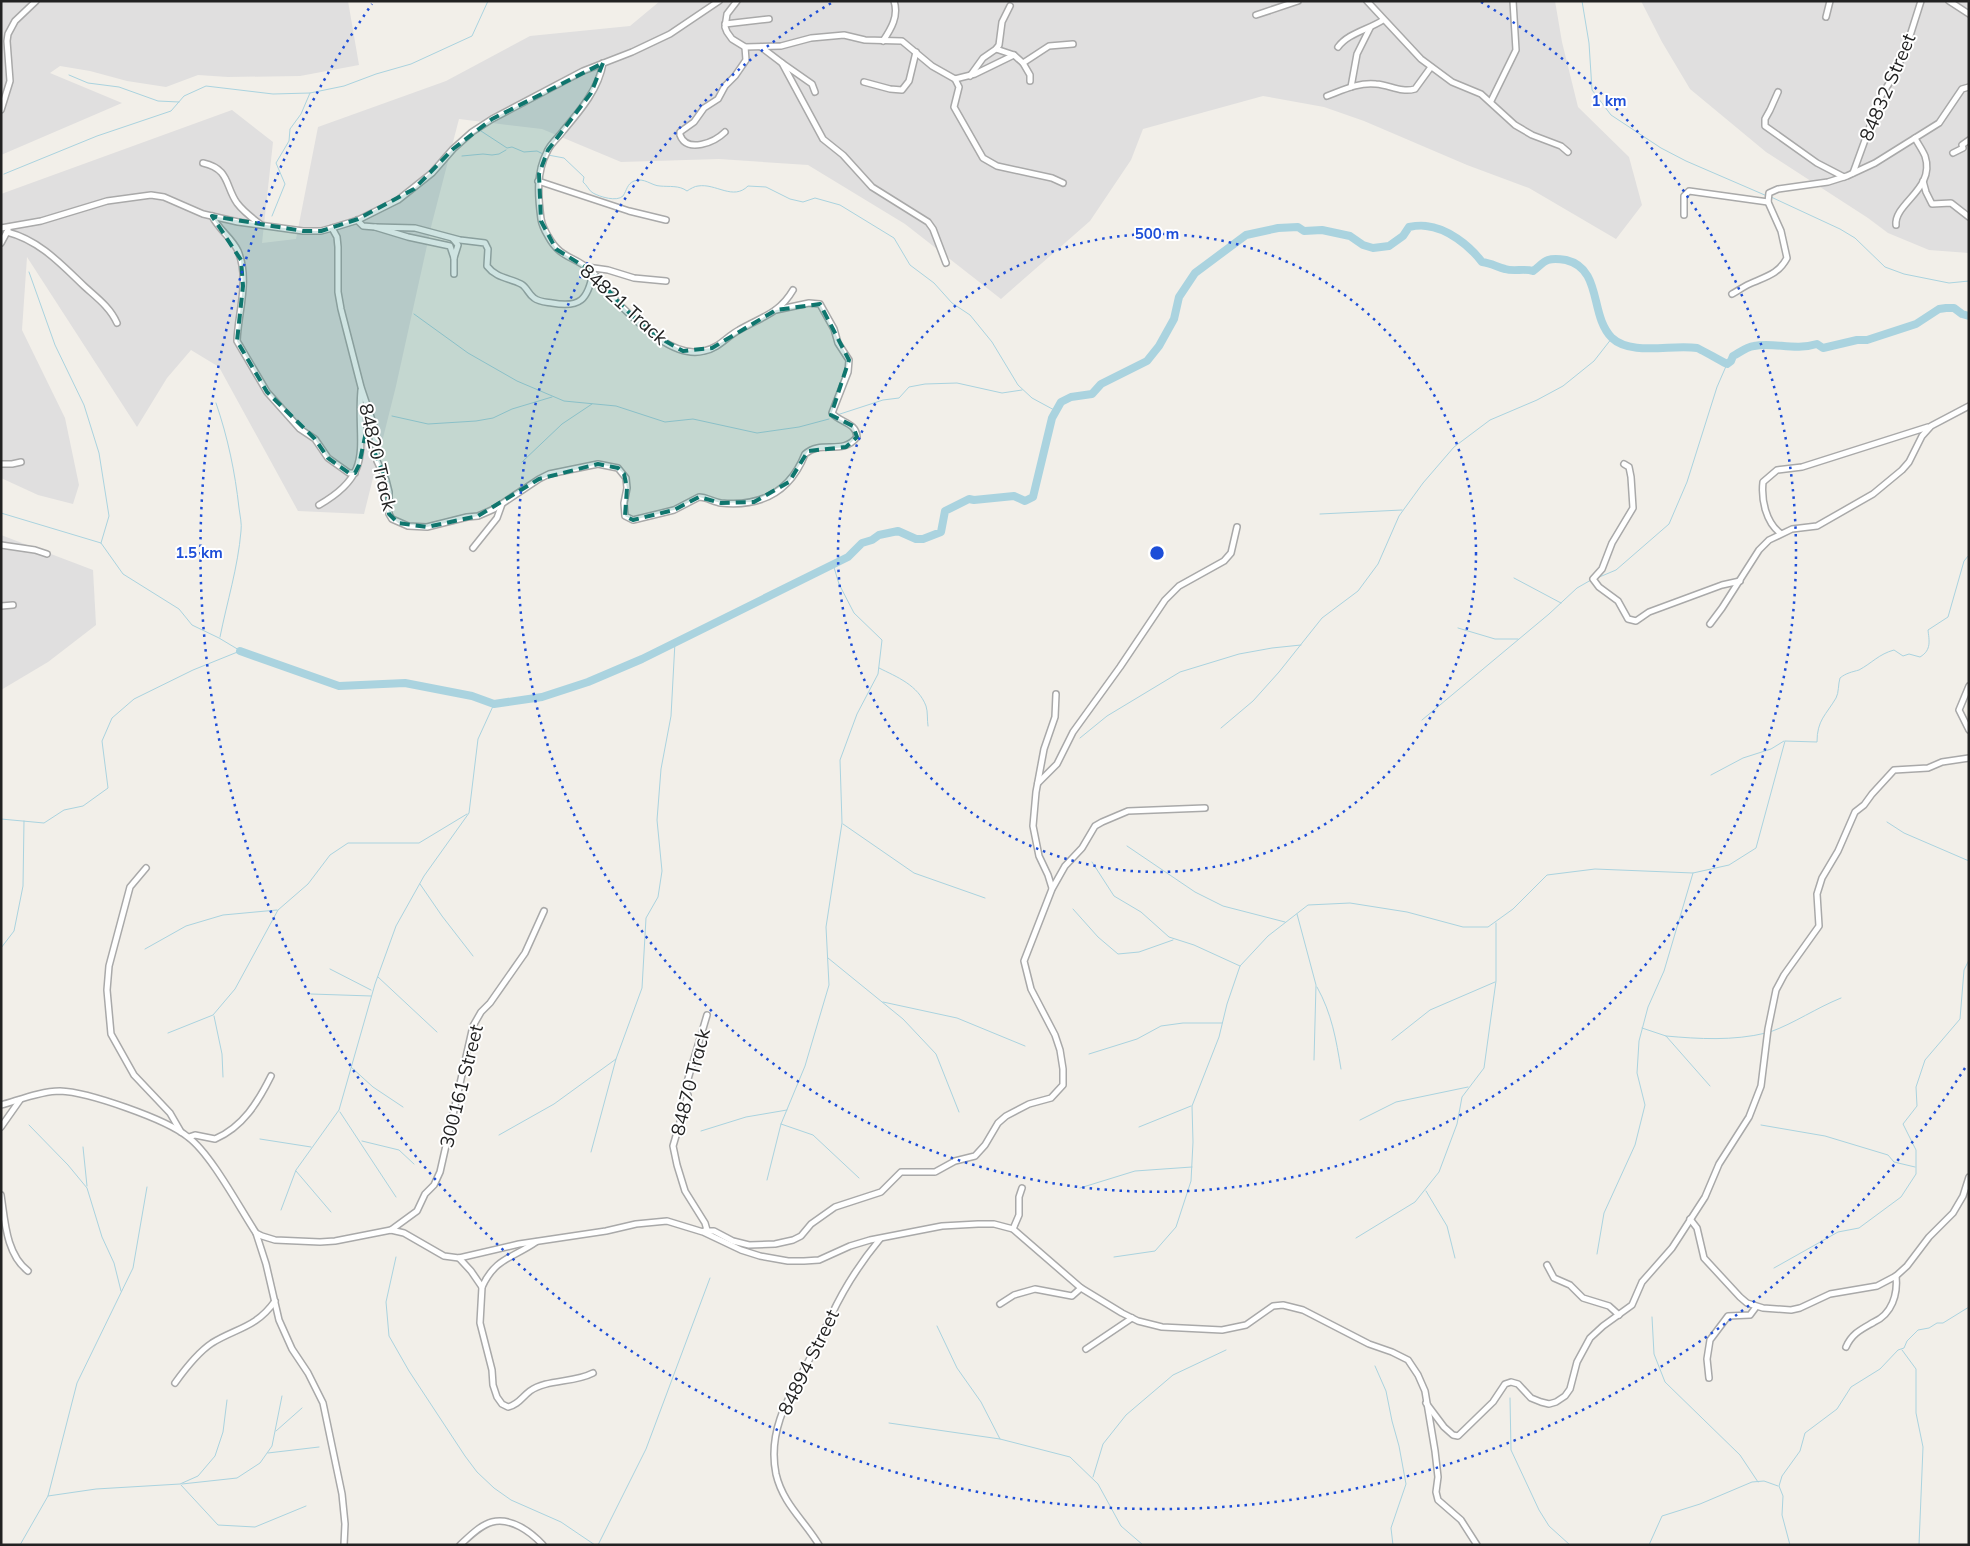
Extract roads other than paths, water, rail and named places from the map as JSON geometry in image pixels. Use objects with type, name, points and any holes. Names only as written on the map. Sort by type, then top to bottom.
[{"type":"street","points":[[1,110],[10,81],[8,34],[15,20],[36,1]]},
{"type":"street","points":[[1,243],[9,230],[107,201],[150,195],[164,197],[212,216],[238,222],[303,231],[322,231],[357,220],[398,200],[414,189],[432,173],[453,149],[472,132],[492,119],[554,85],[670,34],[719,1]]},
{"type":"street","points":[[737,1],[728,14],[725,24],[726,32],[732,39],[745,47],[781,46],[811,38],[844,35],[865,40],[902,41],[932,66],[955,79],[958,87],[954,107],[983,158],[997,166],[1052,178],[1063,183]]},
{"type":"street","points":[[882,41],[889,32],[896,14],[894,1]]},
{"type":"street","points":[[1256,15],[1298,1]]},
{"type":"street","points":[[1367,1],[1416,55],[1431,67],[1452,82],[1481,94],[1514,125],[1532,135],[1561,146],[1568,152]]},
{"type":"street","points":[[1491,102],[1516,50],[1513,1]]},
{"type":"street","points":[[1826,17],[1830,1]]},
{"type":"street","name":"84832 Street","points":[[1853,173],[1880,96],[1895,74],[1908,42],[1921,1]]},
{"type":"street","points":[[1949,1],[1969,14]]},
{"type":"street","points":[[970,76],[983,58],[996,49],[1001,39],[1002,22],[1010,6]]},
{"type":"street","points":[[725,24],[769,20]]},
{"type":"street","points":[[1338,47],[1346,38],[1370,28],[1383,20]]},
{"type":"street","points":[[1351,87],[1357,54],[1370,28]]},
{"type":"street","points":[[1023,63],[1048,46],[1073,44]]},
{"type":"street","points":[[725,132],[713,140],[695,145],[686,142],[680,135],[680,132],[694,122],[704,108],[718,99],[725,86],[735,76],[746,60],[745,47]]},
{"type":"street","points":[[760,47],[812,84],[815,92]]},
{"type":"street","points":[[996,49],[1014,55],[1023,63],[1030,75],[1030,81]]},
{"type":"street","points":[[864,82],[890,90],[902,90],[909,81],[916,52]]},
{"type":"street","points":[[955,79],[970,76],[1014,55]]},
{"type":"street","points":[[782,62],[823,140],[843,155],[872,187],[928,222],[933,229],[946,263]]},
{"type":"street","name":"84821 Track","points":[[603,63],[600,75],[591,93],[548,150],[538,181],[541,221],[556,249],[593,272],[620,304],[651,333],[683,351],[698,353],[720,345],[732,334],[758,321],[784,304],[792,290]]},
{"type":"street","points":[[1327,96],[1351,87],[1375,84],[1411,90],[1418,86],[1431,67]]},
{"type":"street","points":[[1732,294],[1772,275],[1785,261],[1787,255],[1781,231],[1768,202],[1767,196],[1772,191],[1828,182],[1875,163],[1939,123],[1962,89],[1969,87]]},
{"type":"street","points":[[1778,92],[1764,119],[1765,126],[1817,163],[1844,177]]},
{"type":"street","points":[[1915,138],[1925,157],[1923,180],[1932,204],[1951,203],[1969,217]]},
{"type":"street","points":[[1952,153],[1962,148],[1962,145],[1969,140]]},
{"type":"street","points":[[204,164],[210,165],[224,174],[239,205],[261,224]]},
{"type":"street","points":[[1896,225],[1897,214],[1914,197],[1923,180]]},
{"type":"street","points":[[538,181],[629,211],[666,220]]},
{"type":"street","points":[[1684,214],[1684,196],[1689,191],[1768,202]]},
{"type":"street","points":[[212,216],[219,229],[234,244],[241,260],[243,286],[237,341],[241,349],[267,392],[300,429],[315,439],[328,458],[349,473],[355,473]]},
{"type":"street","points":[[357,220],[364,226],[415,228],[453,239],[485,243],[488,249],[487,266],[497,275],[525,287],[535,299],[568,306],[579,301],[591,284],[593,272]]},
{"type":"street","points":[[375,227],[412,238],[446,244],[452,250],[454,274]]},
{"type":"street","points":[[1,228],[26,238],[53,257],[105,304],[114,314],[117,323]]},
{"type":"street","name":"84820 Track","points":[[332,228],[337,237],[338,247],[338,292],[361,387],[374,426],[377,461],[386,480],[389,492],[389,514],[392,519],[408,526],[427,527],[478,516],[502,504],[549,474],[598,464],[618,468],[624,474],[627,488],[624,503],[625,516],[633,520],[674,510],[699,497],[721,503],[754,502],[779,490],[790,482],[808,451],[824,447],[846,447],[857,438],[857,432],[853,426],[835,417],[832,413],[849,365],[848,357],[838,343],[834,329],[825,311],[820,304],[815,303],[800,304],[776,310]]},
{"type":"street","points":[[453,239],[458,245],[454,258]]},
{"type":"street","points":[[587,267],[608,270],[634,278],[666,281]]},
{"type":"street","points":[[318,505],[333,497],[355,473],[361,458],[361,387]]},
{"type":"street","points":[[1780,534],[1772,527],[1767,516],[1763,495],[1762,482],[1771,473],[1784,468],[1802,467],[1931,426],[1969,406]]},
{"type":"street","points":[[1710,624],[1759,550],[1769,540],[1792,530],[1818,526],[1873,494],[1902,470],[1913,456],[1922,436],[1931,426]]},
{"type":"street","points":[[1,464],[21,462]]},
{"type":"street","points":[[1624,464],[1628,468],[1631,477],[1633,508],[1612,543],[1602,569],[1593,579],[1599,587],[1618,601],[1628,620],[1636,621],[1648,612],[1705,593],[1722,585],[1740,581]]},
{"type":"street","points":[[473,548],[497,518],[502,504]]},
{"type":"street","points":[[1038,783],[1057,764],[1072,732],[1120,668],[1164,600],[1179,586],[1224,561],[1231,553],[1237,527]]},
{"type":"street","points":[[1,545],[35,550],[47,554]]},
{"type":"street","points":[[1,606],[13,605]]},
{"type":"street","points":[[1969,686],[1959,710],[1969,730]]},
{"type":"street","points":[[1052,889],[1048,874],[1039,856],[1034,836],[1034,802],[1044,749],[1056,707],[1056,694]]},
{"type":"street","points":[[1426,1402],[1444,1427],[1453,1435],[1458,1436],[1493,1402],[1505,1384],[1511,1382],[1518,1384],[1530,1398],[1549,1404],[1565,1396],[1570,1389],[1577,1362],[1590,1338],[1632,1305],[1642,1282],[1669,1253],[1705,1197],[1719,1164],[1752,1109],[1761,1086],[1768,1029],[1776,990],[1784,975],[1819,926],[1817,903],[1822,878],[1843,843],[1855,812],[1864,805],[1894,770],[1928,768],[1942,762],[1969,758]]},
{"type":"street","points":[[705,1231],[714,1231],[733,1241],[749,1245],[775,1244],[798,1239],[811,1224],[835,1207],[881,1192],[901,1172],[935,1172],[955,1161],[975,1156],[985,1145],[998,1123],[1006,1116],[1029,1104],[1051,1098],[1057,1093],[1064,1080],[1060,1050],[1055,1035],[1034,995],[1024,961],[1052,889],[1065,866],[1082,848],[1096,826],[1102,822],[1128,811],[1205,808]]},
{"type":"street","points":[[146,868],[130,887],[108,966],[109,1021],[114,1042],[122,1057],[147,1091],[170,1113],[181,1132]]},
{"type":"street","name":"300161 Street","points":[[391,1230],[417,1211],[425,1194],[434,1185],[440,1172],[473,1026],[481,1012],[525,953],[544,911]]},
{"type":"street","name":"84870 Track","points":[[705,1231],[704,1223],[685,1191],[673,1146],[688,1095],[685,1089],[687,1081],[707,1015]]},
{"type":"street","points":[[189,1137],[195,1135],[215,1138],[239,1124],[256,1103],[271,1076]]},
{"type":"street","points":[[1,1106],[60,1091],[78,1094],[158,1120],[189,1137],[208,1158],[256,1233],[279,1320],[292,1349],[308,1373],[323,1403],[342,1494],[345,1518],[344,1545]]},
{"type":"street","points":[[1,1127],[20,1100]]},
{"type":"street","points":[[1690,1218],[1697,1228],[1701,1251],[1709,1264],[1740,1297],[1756,1307],[1773,1310],[1791,1310],[1800,1308],[1830,1294],[1877,1286],[1896,1276],[1907,1266],[1929,1237],[1953,1213],[1963,1196],[1969,1177]]},
{"type":"street","points":[[1013,1228],[1018,1215],[1018,1197],[1022,1188]]},
{"type":"street","points":[[1,1195],[9,1240],[20,1264],[28,1271]]},
{"type":"street","points":[[256,1233],[287,1241],[320,1242],[335,1241],[391,1230],[417,1239],[444,1256],[459,1258],[536,1242],[656,1221],[667,1221],[705,1231],[741,1250],[760,1256],[788,1261],[818,1260],[850,1246],[880,1238],[959,1224],[994,1224],[1013,1228],[1081,1288],[1132,1318],[1162,1327],[1222,1330],[1246,1325],[1273,1306],[1291,1306],[1326,1321],[1369,1344],[1408,1360],[1418,1375],[1425,1391],[1438,1477],[1436,1492],[1438,1500],[1462,1520],[1476,1545]]},
{"type":"street","name":"84894 Street","points":[[819,1545],[784,1498],[776,1476],[773,1453],[776,1434],[785,1404],[834,1309],[861,1262],[880,1238]]},
{"type":"street","points":[[536,1242],[500,1263],[492,1270],[482,1287],[480,1323],[497,1397],[502,1404],[508,1407],[514,1406],[530,1390],[583,1378],[593,1373]]},
{"type":"street","points":[[459,1258],[482,1287]]},
{"type":"street","points":[[1547,1265],[1554,1278],[1570,1285],[1583,1298],[1609,1306],[1619,1315]]},
{"type":"street","points":[[1846,1347],[1853,1335],[1866,1325],[1878,1320],[1889,1309],[1897,1290],[1896,1276]]},
{"type":"street","points":[[1000,1304],[1014,1295],[1035,1289],[1072,1296],[1081,1288]]},
{"type":"street","points":[[175,1383],[206,1347],[256,1321],[275,1301]]},
{"type":"street","points":[[1709,1378],[1707,1359],[1710,1340],[1728,1316],[1750,1315],[1756,1307]]},
{"type":"street","points":[[1086,1349],[1132,1318]]},
{"type":"street","points":[[460,1545],[485,1525],[497,1521],[520,1526],[530,1532],[543,1545]]},
{"type":"waterway","points":[[4,174],[97,136],[171,111],[184,96],[206,86],[273,94],[310,93],[344,86],[411,64],[472,36],[488,1]]},
{"type":"waterway","points":[[1582,1],[1589,43],[1592,90],[1611,115],[1661,148],[1686,161],[1767,196]]},
{"type":"waterway","points":[[69,75],[88,83],[119,87],[158,101],[179,102]]},
{"type":"waterway","points":[[272,216],[285,184],[276,163],[289,141],[290,129],[301,114],[310,93]]},
{"type":"waterway","points":[[481,131],[507,148],[512,147],[524,152],[537,151],[543,154]]},
{"type":"waterway","points":[[462,156],[492,155],[506,150]]},
{"type":"waterway","points":[[548,155],[564,158],[584,177],[583,182],[592,192],[608,198],[620,198],[630,184],[641,180],[657,186],[677,187],[687,191],[698,186],[730,192],[736,192],[748,186],[766,187],[790,199],[803,202],[815,198],[840,205],[894,238],[910,265],[934,283],[952,303],[970,315],[992,342],[1018,385],[1032,398],[1056,411]]},
{"type":"waterway","points":[[1771,197],[1840,229],[1855,238],[1885,267],[1904,274],[1949,283],[1969,281]]},
{"type":"waterway","points":[[240,651],[339,686],[405,683],[472,696],[494,704],[542,697],[588,682],[642,659],[848,557],[862,543],[872,540],[879,535],[898,531],[916,539],[923,539],[941,532],[945,511],[969,499],[1014,496],[1025,501],[1033,497],[1052,418],[1061,402],[1071,397],[1092,394],[1101,384],[1147,361],[1159,346],[1174,319],[1179,297],[1195,273],[1246,235],[1278,228],[1298,227],[1304,231],[1322,230],[1350,236],[1363,245],[1373,248],[1389,246],[1403,236],[1409,227],[1434,227],[1457,238],[1471,249],[1482,262],[1508,270],[1533,271],[1548,260],[1566,260],[1578,265],[1586,273],[1591,283],[1600,317],[1612,338],[1630,347],[1697,348],[1727,364],[1733,356],[1754,346],[1801,347],[1817,344],[1823,348],[1857,340],[1867,340],[1916,324],[1939,309],[1954,308],[1962,314],[1969,316]]},
{"type":"waterway","points":[[29,272],[55,345],[84,405],[99,453],[109,516],[101,543]]},
{"type":"waterway","points":[[414,314],[468,353],[517,381],[564,401],[616,406],[665,422],[693,419],[757,433],[799,427],[829,419]]},
{"type":"waterway","points":[[1221,728],[1253,701],[1322,618],[1358,591],[1378,564],[1399,516],[1423,483],[1454,447],[1490,420],[1537,400],[1563,386],[1594,361],[1612,338]]},
{"type":"waterway","points":[[1597,578],[1616,570],[1669,524],[1687,482],[1717,387],[1727,364]]},
{"type":"waterway","points":[[837,415],[883,400],[899,398],[909,387],[925,384],[957,383],[1002,393],[1022,390]]},
{"type":"waterway","points":[[392,416],[428,424],[476,421],[493,418],[512,409],[552,397]]},
{"type":"waterway","points":[[216,403],[230,455],[241,526],[240,544],[220,637]]},
{"type":"waterway","points":[[522,462],[562,424],[592,404]]},
{"type":"waterway","points":[[1320,514],[1402,510]]},
{"type":"waterway","points":[[1,513],[101,543],[123,574],[179,609],[192,625],[239,650]]},
{"type":"waterway","points":[[1114,1257],[1155,1251],[1176,1227],[1191,1181],[1192,1106],[1219,1037],[1227,1004],[1240,966],[1268,936],[1308,905],[1350,903],[1407,912],[1463,927],[1488,927],[1513,909],[1547,875],[1595,869],[1693,873],[1729,865],[1756,848],[1785,741],[1817,742],[1820,723],[1838,694],[1840,678],[1842,676],[1859,670],[1880,656],[1894,650],[1903,656],[1909,654],[1920,657],[1924,654],[1929,645],[1928,630],[1948,617],[1964,561],[1969,555]]},
{"type":"waterway","points":[[767,1180],[781,1124],[805,1066],[829,985],[826,927],[842,823],[840,760],[857,714],[878,674],[882,640],[854,613],[839,584],[833,564]]},
{"type":"waterway","points":[[1514,578],[1561,603]]},
{"type":"waterway","points":[[1422,720],[1549,614],[1577,588],[1591,580]]},
{"type":"waterway","points":[[1458,628],[1495,639],[1518,639]]},
{"type":"waterway","points":[[591,1152],[616,1059],[642,988],[646,918],[658,897],[662,871],[657,820],[661,769],[671,716],[675,642]]},
{"type":"waterway","points":[[1080,738],[1107,716],[1180,672],[1239,654],[1301,645]]},
{"type":"waterway","points":[[1,819],[44,823],[64,810],[83,806],[108,788],[102,741],[112,718],[134,699],[193,670],[240,651]]},
{"type":"waterway","points":[[879,668],[906,682],[918,692],[926,706],[928,726]]},
{"type":"waterway","points":[[281,1210],[296,1170],[339,1110],[375,984],[396,926],[424,876],[469,813],[478,739],[494,704]]},
{"type":"waterway","points":[[1711,775],[1743,758],[1771,749],[1784,741]]},
{"type":"waterway","points":[[168,1033],[213,1015],[235,989],[278,910],[308,884],[330,855],[348,843],[419,843],[467,814]]},
{"type":"waterway","points":[[1,948],[14,931],[23,886],[24,821]]},
{"type":"waterway","points":[[1887,822],[1904,833],[1969,861]]},
{"type":"waterway","points":[[843,824],[914,873],[985,898]]},
{"type":"waterway","points":[[1127,846],[1195,892],[1223,906],[1285,922]]},
{"type":"waterway","points":[[1092,862],[1114,896],[1141,912],[1169,937],[1194,945],[1240,966]]},
{"type":"waterway","points":[[1597,1254],[1604,1213],[1635,1145],[1645,1105],[1637,1073],[1639,1041],[1648,1007],[1664,971],[1693,873]]},
{"type":"waterway","points":[[420,884],[473,956]]},
{"type":"waterway","points":[[1073,909],[1098,937],[1118,954],[1139,952],[1173,940]]},
{"type":"waterway","points":[[145,949],[186,926],[223,915],[277,910]]},
{"type":"waterway","points":[[1297,914],[1316,985],[1314,1060]]},
{"type":"waterway","points":[[1356,1238],[1415,1202],[1439,1172],[1457,1124],[1462,1097],[1484,1068],[1496,981],[1496,923]]},
{"type":"waterway","points":[[828,958],[903,1019],[936,1054],[959,1112]]},
{"type":"waterway","points":[[1774,1268],[1838,1232],[1859,1228],[1901,1197],[1916,1174],[1916,1150],[1903,1124],[1917,1106],[1916,1087],[1925,1060],[1960,1019],[1964,970],[1969,960]]},
{"type":"waterway","points":[[330,969],[371,990]]},
{"type":"waterway","points":[[378,977],[437,1032]]},
{"type":"waterway","points":[[1392,1040],[1430,1010],[1495,982]]},
{"type":"waterway","points":[[1317,987],[1330,1017],[1341,1069]]},
{"type":"waterway","points":[[311,994],[371,996]]},
{"type":"waterway","points":[[1770,1032],[1841,998]]},
{"type":"waterway","points":[[883,1002],[957,1018],[1025,1046]]},
{"type":"waterway","points":[[214,1016],[222,1054],[223,1077]]},
{"type":"waterway","points":[[1089,1054],[1137,1039],[1161,1026],[1183,1023],[1222,1023]]},
{"type":"waterway","points":[[1642,1028],[1666,1036],[1710,1086]]},
{"type":"waterway","points":[[1666,1036],[1729,1038],[1766,1033]]},
{"type":"waterway","points":[[499,1135],[554,1104],[616,1059]]},
{"type":"waterway","points":[[351,1067],[373,1087],[403,1107]]},
{"type":"waterway","points":[[1360,1120],[1396,1102],[1468,1087]]},
{"type":"waterway","points":[[1139,1127],[1191,1106]]},
{"type":"waterway","points":[[701,1131],[746,1117],[787,1110]]},
{"type":"waterway","points":[[340,1112],[396,1197]]},
{"type":"waterway","points":[[781,1124],[813,1135],[859,1178]]},
{"type":"waterway","points":[[29,1125],[68,1165],[87,1188],[102,1237],[114,1263],[121,1291]]},
{"type":"waterway","points":[[1761,1125],[1825,1136],[1888,1155],[1894,1162],[1915,1167]]},
{"type":"waterway","points":[[260,1139],[311,1147]]},
{"type":"waterway","points":[[362,1141],[399,1150],[414,1164]]},
{"type":"waterway","points":[[83,1147],[87,1186]]},
{"type":"waterway","points":[[1080,1188],[1135,1171],[1192,1167]]},
{"type":"waterway","points":[[296,1171],[331,1212]]},
{"type":"waterway","points":[[20,1545],[48,1496],[77,1383],[133,1268],[147,1187]]},
{"type":"waterway","points":[[1426,1191],[1447,1226],[1455,1258]]},
{"type":"waterway","points":[[396,1257],[386,1302],[389,1336],[409,1371],[465,1456],[477,1472],[494,1488],[511,1500],[561,1522],[595,1545]]},
{"type":"waterway","points":[[598,1545],[646,1449],[710,1278]]},
{"type":"waterway","points":[[1790,1545],[1782,1515],[1783,1496],[1779,1486],[1782,1476],[1800,1451],[1805,1433],[1837,1409],[1851,1387],[1880,1369],[1898,1350],[1904,1348],[1907,1341],[1918,1330],[1929,1328],[1937,1323],[1943,1323],[1969,1307]]},
{"type":"waterway","points":[[1652,1317],[1654,1354],[1665,1382],[1740,1455],[1758,1482]]},
{"type":"waterway","points":[[937,1326],[957,1368],[981,1402],[1000,1439]]},
{"type":"waterway","points":[[1093,1477],[1103,1444],[1126,1415],[1173,1375],[1226,1350]]},
{"type":"waterway","points":[[1902,1350],[1916,1369],[1916,1413],[1923,1447],[1919,1545]]},
{"type":"waterway","points":[[1375,1366],[1386,1391],[1406,1484],[1391,1528],[1393,1545]]},
{"type":"waterway","points":[[182,1484],[237,1478],[260,1463],[272,1446],[282,1396]]},
{"type":"waterway","points":[[1510,1398],[1511,1450],[1539,1510],[1549,1526],[1570,1545]]},
{"type":"waterway","points":[[48,1496],[96,1489],[180,1484],[198,1476],[215,1456],[223,1432],[227,1400]]},
{"type":"waterway","points":[[276,1431],[302,1408]]},
{"type":"waterway","points":[[889,1423],[1000,1439],[1070,1457],[1098,1484],[1121,1526],[1143,1545]]},
{"type":"waterway","points":[[268,1453],[319,1447]]},
{"type":"waterway","points":[[1649,1545],[1662,1516],[1700,1504],[1752,1482],[1764,1481],[1778,1486]]},
{"type":"waterway","points":[[181,1485],[218,1525],[255,1527],[306,1506]]}]
